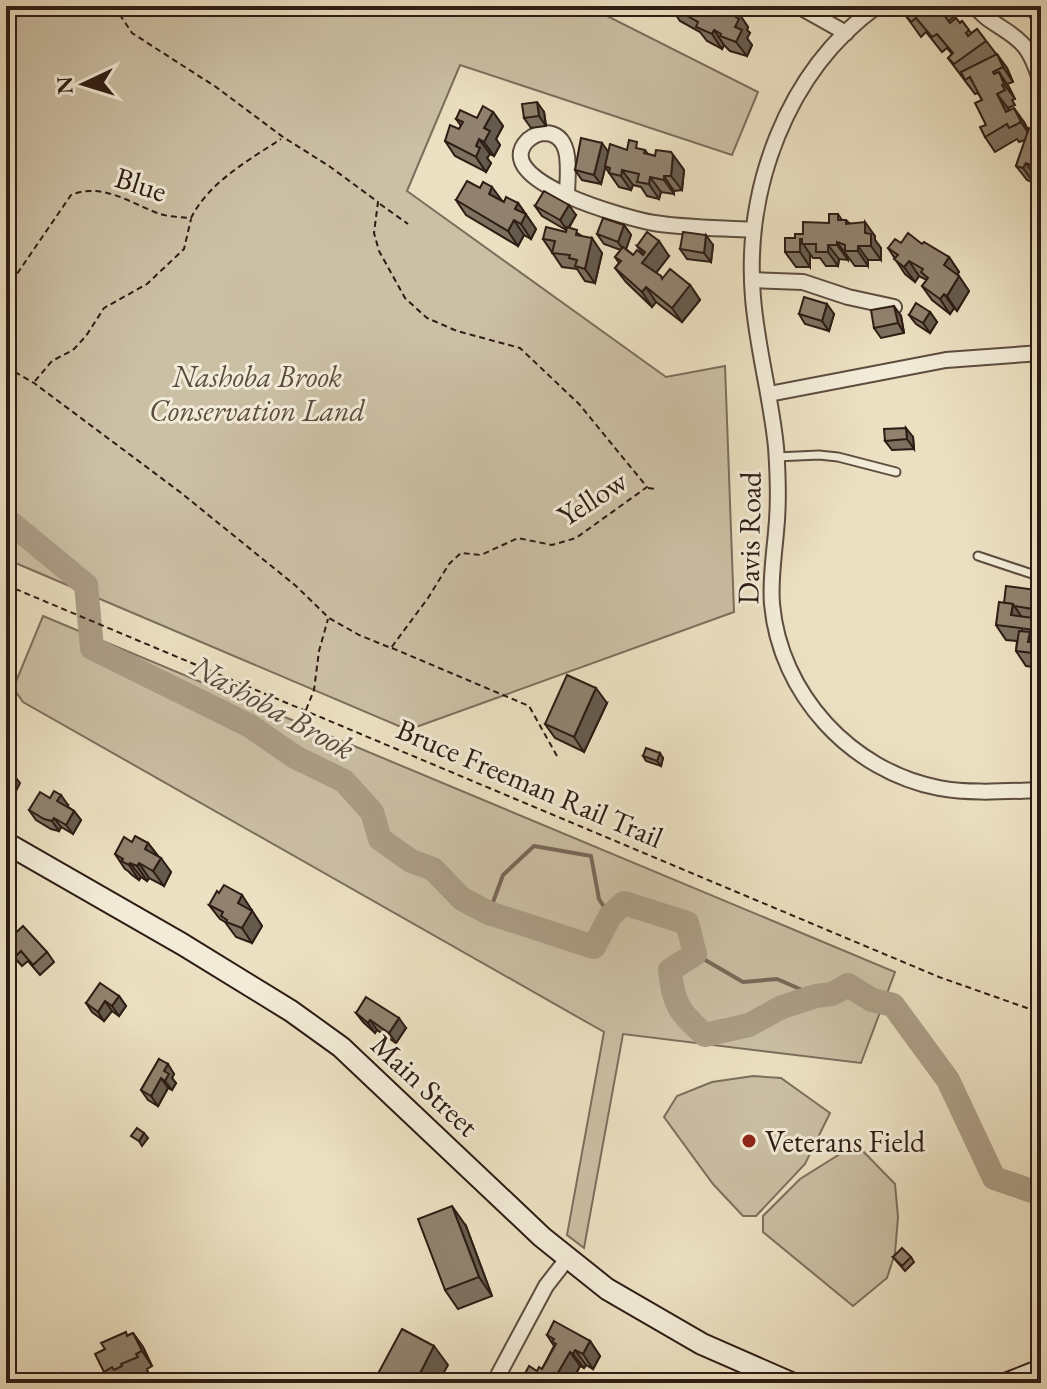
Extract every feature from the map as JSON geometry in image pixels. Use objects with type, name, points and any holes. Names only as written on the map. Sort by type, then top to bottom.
[{"type":"main road","name":"Main Street","points":[[6,843],[182,944],[291,1011],[341,1047],[567,1259],[607,1289],[722,1354],[791,1383]]},
{"type":"street","points":[[798,6],[846,33]]},
{"type":"street","name":"Davis Road","points":[[877,6],[846,33],[802,88],[777,135],[761,184],[753,230],[752,280],[756,323],[776,457],[777,505],[771,584],[776,631],[792,676],[818,716],[862,755],[893,773],[915,781],[962,791],[1041,790]]},
{"type":"street","points":[[975,6],[1026,48],[1041,82]]},
{"type":"street","points":[[567,195],[606,212],[654,223],[753,230]]},
{"type":"street","points":[[752,280],[803,282],[848,297],[894,307]]},
{"type":"street","points":[[769,394],[946,360],[1041,353]]},
{"type":"street","points":[[494,1383],[546,1286],[567,1259]]},
{"type":"lane","points":[[776,457],[828,456],[896,472]]},
{"type":"lane","points":[[978,556],[1041,577]]},
{"type":"path","points":[[114,6],[132,33],[216,87],[408,224]]},
{"type":"path","name":"Blue","points":[[6,290],[71,195],[86,189],[107,193],[164,215],[191,218],[199,203],[235,170],[283,137]]},
{"type":"path","name":"Yellow","points":[[378,202],[374,233],[379,251],[405,298],[427,318],[457,331],[520,348],[579,404],[647,487],[576,538],[552,545],[518,538],[481,555],[461,553],[449,564],[391,648]]},
{"type":"path","points":[[34,383],[52,361],[73,350],[104,308],[147,284],[184,249],[191,218]]},
{"type":"path","points":[[6,367],[34,383],[180,492],[296,586],[329,618],[359,635],[529,706],[557,756]]},
{"type":"path","points":[[647,487],[655,489]]},
{"type":"path","name":"Bruce Freeman Rail Trail","points":[[6,585],[939,977],[1041,1013]]},
{"type":"path","points":[[306,711],[314,690],[319,651],[329,618]]},
{"type":"green space","name":"Nashoba Brook Conservation Land","points":[[6,6],[609,6],[607,16],[758,92],[732,155],[460,65],[407,191],[666,377],[725,366],[734,612],[408,730],[6,559]]},
{"type":"green space","points":[[43,616],[895,972],[861,1063],[623,1034],[584,1248],[567,1235],[604,1032],[23,702],[15,684]]},
{"type":"green space","name":"Veterans Field","points":[[753,1076],[781,1078],[830,1113],[805,1164],[756,1216],[743,1216],[713,1184],[664,1117],[677,1096],[712,1082]]},
{"type":"green space","name":"Veterans Field","points":[[856,1144],[895,1184],[898,1217],[895,1253],[887,1278],[853,1306],[763,1232],[763,1216],[800,1179]]},
{"type":"building","points":[[670,6],[717,6],[715,9],[723,13],[726,6],[738,12],[735,27],[742,30],[736,42],[714,30],[712,34],[696,27],[698,22]]},
{"type":"building","points":[[917,6],[940,6],[950,23],[956,18],[960,23],[962,21],[969,30],[966,33],[968,36],[977,29],[986,41],[954,64],[948,58],[953,53],[937,34],[932,37],[916,18],[911,22],[906,16]]},
{"type":"building","points":[[1032,6],[1041,6],[1039,20],[1031,10],[1034,8]]},
{"type":"building","points":[[997,54],[1003,67],[993,72],[999,72],[1005,90],[997,94],[1006,112],[1014,108],[1021,122],[1009,128],[1007,124],[985,137],[980,127],[986,125],[975,103],[982,100],[970,77],[965,80],[961,72]]},
{"type":"building","points":[[537,102],[539,116],[524,118],[522,104]]},
{"type":"building","points":[[483,106],[493,112],[484,128],[490,131],[484,142],[479,139],[476,146],[480,148],[476,157],[445,141],[450,125],[459,129],[463,122],[456,119],[460,110],[477,118]]},
{"type":"building","points":[[1029,128],[1041,133],[1038,143],[1041,144],[1041,169],[1026,163],[1023,168],[1016,166]]},
{"type":"building","points":[[581,138],[602,143],[594,175],[575,170]]},
{"type":"building","points":[[629,140],[637,142],[636,148],[645,150],[644,153],[655,156],[656,150],[671,152],[671,176],[664,176],[664,180],[650,177],[649,184],[637,182],[639,174],[622,170],[621,176],[609,173],[610,168],[605,166],[610,144],[627,150]]},
{"type":"building","points":[[467,181],[480,188],[483,182],[492,187],[489,194],[504,202],[506,197],[518,203],[515,209],[526,214],[521,224],[514,220],[508,231],[456,200]]},
{"type":"building","points":[[544,191],[569,205],[560,220],[535,206]]},
{"type":"building","points":[[829,214],[838,214],[838,220],[846,220],[846,224],[865,222],[865,233],[871,234],[871,246],[858,246],[858,251],[845,251],[845,245],[837,242],[837,245],[828,245],[828,252],[816,252],[816,244],[802,244],[800,239],[800,252],[785,252],[785,238],[803,234],[803,222],[829,223]]},
{"type":"building","points":[[603,218],[624,225],[618,242],[597,234]]},
{"type":"building","points":[[546,227],[566,232],[567,227],[577,230],[576,235],[592,238],[585,269],[575,266],[577,260],[569,258],[570,255],[552,253],[555,241],[543,239]]},
{"type":"building","points":[[647,232],[659,241],[642,263],[662,279],[670,269],[690,285],[672,308],[646,287],[642,292],[615,268],[621,261],[615,257],[623,247],[633,255],[637,250],[643,255],[645,252],[637,246]]},
{"type":"building","points":[[683,232],[706,235],[704,253],[680,249]]},
{"type":"building","points":[[908,233],[922,244],[924,242],[949,257],[944,265],[959,276],[947,296],[944,294],[940,299],[922,286],[928,278],[921,272],[923,269],[909,261],[904,267],[894,259],[898,255],[888,248],[895,239],[901,243]]},
{"type":"building","points":[[804,297],[827,304],[822,321],[799,314]]},
{"type":"building","points":[[916,303],[930,312],[923,323],[909,315]]},
{"type":"building","points":[[894,306],[898,323],[874,328],[871,310]]},
{"type":"building","points":[[906,428],[907,439],[885,441],[884,429]]},
{"type":"building","points":[[1006,586],[1036,590],[1033,609],[1004,603]]},
{"type":"building","points":[[999,602],[1013,604],[1011,615],[1041,619],[1041,654],[1016,651],[1019,631],[1030,632],[1028,642],[1033,642],[1035,630],[996,625]]},
{"type":"building","points":[[567,675],[596,688],[574,737],[545,724]]},
{"type":"building","points":[[646,748],[660,753],[657,761],[643,756]]},
{"type":"building","points":[[6,770],[13,774],[6,787]]},
{"type":"building","points":[[54,791],[61,795],[57,801],[74,811],[66,825],[54,818],[52,821],[44,819],[29,810],[40,792],[50,798]]},
{"type":"building","points":[[135,836],[148,843],[145,849],[161,858],[153,871],[139,863],[137,866],[129,865],[115,854],[124,837],[132,842]]},
{"type":"building","points":[[224,885],[242,895],[238,903],[252,911],[242,928],[226,922],[221,916],[223,912],[209,905]]},
{"type":"building","points":[[23,926],[47,952],[33,965],[21,951],[15,957],[6,947],[6,942]]},
{"type":"building","points":[[100,983],[119,996],[112,1006],[105,1001],[98,1012],[86,1003]]},
{"type":"building","points":[[366,997],[399,1018],[389,1033],[356,1013]]},
{"type":"building","points":[[159,1059],[168,1064],[164,1071],[169,1074],[165,1081],[161,1078],[151,1096],[141,1090]]},
{"type":"building","points":[[137,1128],[144,1133],[139,1141],[131,1136]]},
{"type":"building","points":[[452,1206],[479,1277],[445,1290],[418,1219]]},
{"type":"building","points":[[902,1248],[911,1257],[902,1266],[893,1257]]},
{"type":"building","points":[[554,1321],[590,1341],[583,1354],[575,1350],[573,1354],[570,1352],[556,1376],[560,1378],[557,1383],[521,1381],[529,1366],[537,1371],[539,1367],[542,1369],[556,1344],[547,1335]]},
{"type":"building","points":[[402,1329],[434,1346],[415,1383],[373,1383]]},
{"type":"building","points":[[126,1332],[127,1336],[133,1333],[142,1351],[122,1366],[104,1372],[95,1354],[105,1349],[101,1343]]},
{"type":"building","points":[[62,1373],[67,1383],[45,1383]]},
{"type":"waterway","name":"Nashoba Brook","points":[[6,519],[86,585],[92,648],[250,726],[295,757],[344,781],[372,812],[380,839],[411,861],[433,869],[462,899],[489,913],[594,947],[610,916],[624,903],[687,923],[695,954],[670,970],[671,981],[679,1007],[705,1035],[749,1025],[782,1007],[832,994],[848,985],[872,1000],[893,1005],[948,1080],[994,1178],[1041,1194]]},
{"type":"waterway","points":[[489,913],[503,875],[534,846],[591,856],[599,899],[610,916]]},
{"type":"waterway","points":[[695,954],[743,982],[777,979],[816,996]]},
{"type":"place","name":"Veterans Field","points":[[749,1141]]}]
